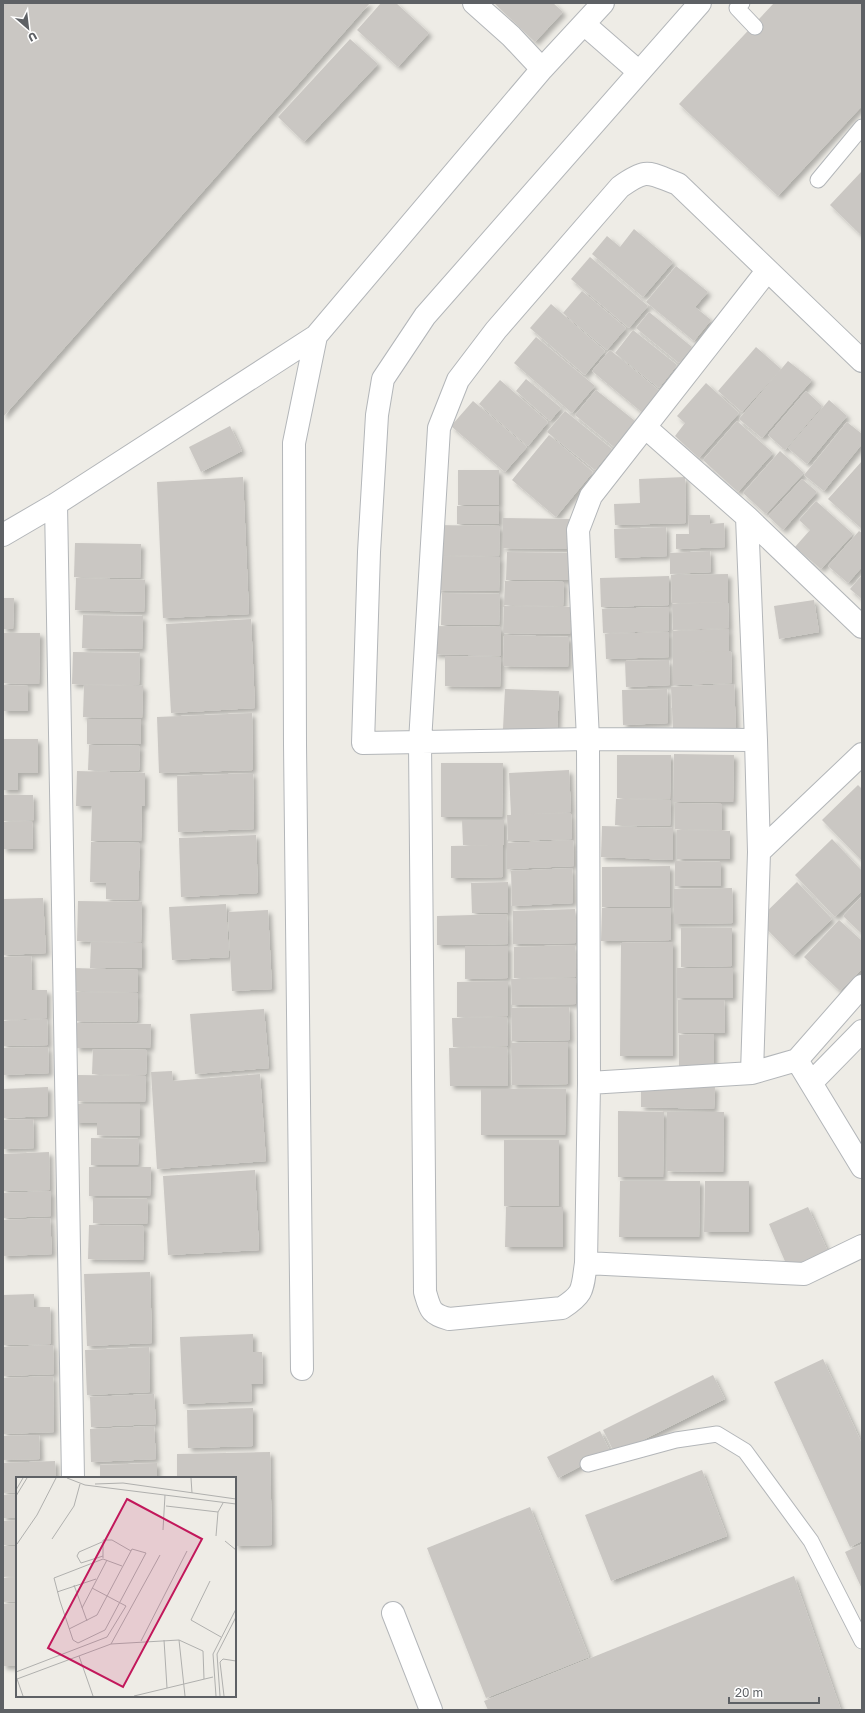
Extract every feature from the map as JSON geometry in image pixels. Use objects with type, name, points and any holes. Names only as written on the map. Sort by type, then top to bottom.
[{"type":"street","points":[[474,3],[511,36],[542,69]]},
{"type":"street","points":[[3,534],[56,504],[316,336],[542,69],[603,3]]},
{"type":"street","points":[[700,3],[425,316],[383,379],[378,415],[368,552],[363,743],[588,740],[756,740]]},
{"type":"street","points":[[584,24],[639,72]]},
{"type":"street","points":[[767,271],[591,496],[578,530],[588,740],[589,1083],[586,1263],[582,1289],[576,1299],[562,1308],[449,1319],[436,1316],[430,1308],[425,1292],[420,742],[439,428],[458,380],[496,330],[620,187],[635,176],[647,172],[678,184],[862,361]]},
{"type":"street","points":[[302,1369],[295,744],[294,442],[316,336]]},
{"type":"street","points":[[645,427],[747,518],[862,626]]},
{"type":"street","points":[[56,504],[73,1477]]},
{"type":"street","points":[[747,518],[759,852],[752,1073]]},
{"type":"street","points":[[759,852],[862,754]]},
{"type":"street","points":[[589,1083],[752,1073],[797,1060],[862,986]]},
{"type":"street","points":[[811,1083],[862,1031]]},
{"type":"street","points":[[797,1060],[862,1167]]},
{"type":"street","points":[[586,1263],[804,1274],[862,1246]]},
{"type":"street","points":[[393,1613],[431,1710]]},
{"type":"lane","points":[[742,3],[737,8],[756,27]]},
{"type":"lane","points":[[818,180],[862,127]]},
{"type":"lane","points":[[588,1464],[676,1440],[717,1434],[745,1451],[811,1541],[862,1641]]},
{"type":"building","points":[[3,3],[370,3],[3,417]]},
{"type":"building","points":[[381,3],[396,3],[429,33],[398,67],[357,30]]},
{"type":"building","points":[[494,3],[553,3],[563,12],[535,42]]},
{"type":"building","points":[[774,3],[862,3],[862,106],[778,196],[679,104]]},
{"type":"building","points":[[350,39],[378,64],[304,142],[278,117]]},
{"type":"building","points":[[862,171],[862,236],[830,205]]},
{"type":"building","points":[[634,229],[673,262],[643,297],[592,254],[607,236],[620,247]]},
{"type":"building","points":[[590,257],[648,306],[629,328],[571,279]]},
{"type":"building","points":[[676,266],[708,292],[695,307],[711,320],[694,341],[646,302]]},
{"type":"building","points":[[582,291],[626,328],[607,350],[563,313]]},
{"type":"building","points":[[551,304],[605,351],[585,375],[530,328]]},
{"type":"building","points":[[649,312],[692,347],[679,363],[636,328]]},
{"type":"building","points":[[633,330],[677,365],[659,388],[615,353]]},
{"type":"building","points":[[536,337],[595,386],[572,413],[514,363]]},
{"type":"building","points":[[756,347],[781,369],[742,412],[718,391]]},
{"type":"building","points":[[610,350],[662,393],[644,414],[592,371]]},
{"type":"building","points":[[788,361],[812,380],[762,438],[739,419]]},
{"type":"building","points":[[526,379],[561,408],[550,421],[516,391]]},
{"type":"building","points":[[500,380],[548,422],[528,446],[479,404]]},
{"type":"building","points":[[706,383],[739,413],[699,458],[675,436],[685,423],[677,416]]},
{"type":"building","points":[[596,390],[635,421],[614,447],[575,415]]},
{"type":"building","points":[[806,391],[822,406],[785,450],[768,435]]},
{"type":"building","points":[[829,400],[847,416],[807,464],[788,448]]},
{"type":"building","points":[[473,401],[527,447],[505,472],[451,426]]},
{"type":"building","points":[[565,411],[612,449],[595,470],[547,432]]},
{"type":"building","points":[[737,421],[773,453],[738,492],[703,460]]},
{"type":"building","points":[[847,422],[862,434],[862,444],[824,491],[804,475]]},
{"type":"building","points":[[230,426],[242,451],[201,472],[189,447]]},
{"type":"building","points":[[549,435],[593,472],[556,517],[512,480]]},
{"type":"building","points":[[780,451],[804,473],[766,514],[743,493]]},
{"type":"building","points":[[862,461],[862,529],[828,499]]},
{"type":"building","points":[[458,470],[499,470],[499,505],[458,505]]},
{"type":"building","points":[[243,477],[249,614],[163,618],[157,482]]},
{"type":"building","points":[[685,477],[686,523],[615,525],[614,504],[640,503],[639,479]]},
{"type":"building","points":[[802,479],[817,492],[783,530],[768,516]]},
{"type":"building","points":[[816,501],[853,534],[821,569],[795,547],[810,530],[799,520]]},
{"type":"building","points":[[457,506],[499,506],[499,524],[457,524]]},
{"type":"building","points":[[688,515],[710,515],[710,524],[724,523],[725,547],[676,549],[676,534],[689,534]]},
{"type":"building","points":[[503,518],[571,519],[570,549],[503,548]]},
{"type":"building","points":[[435,525],[500,526],[499,556],[434,555]]},
{"type":"building","points":[[666,527],[667,556],[615,558],[614,529]]},
{"type":"building","points":[[859,531],[862,533],[862,567],[848,583],[828,566]]},
{"type":"building","points":[[75,543],[141,544],[140,578],[74,577]]},
{"type":"building","points":[[710,551],[711,572],[670,574],[670,553]]},
{"type":"building","points":[[507,552],[571,553],[570,580],[506,580]]},
{"type":"building","points":[[437,556],[500,557],[499,591],[437,590]]},
{"type":"building","points":[[728,574],[728,602],[672,603],[671,575]]},
{"type":"building","points":[[862,575],[862,599],[850,589]]},
{"type":"building","points":[[669,576],[669,605],[601,607],[600,578]]},
{"type":"building","points":[[76,578],[145,580],[144,612],[75,610]]},
{"type":"building","points":[[505,581],[564,582],[563,606],[504,605]]},
{"type":"building","points":[[442,593],[500,594],[499,625],[441,625]]},
{"type":"building","points":[[3,598],[14,598],[13,629],[3,629]]},
{"type":"building","points":[[814,600],[819,632],[779,639],[774,606]]},
{"type":"building","points":[[728,602],[729,628],[673,630],[672,604]]},
{"type":"building","points":[[504,606],[571,607],[570,634],[503,633]]},
{"type":"building","points":[[669,607],[669,631],[603,633],[602,609]]},
{"type":"building","points":[[83,615],[143,616],[142,649],[82,648]]},
{"type":"building","points":[[251,619],[255,708],[171,713],[166,624]]},
{"type":"building","points":[[435,626],[501,627],[501,656],[434,654]]},
{"type":"building","points":[[729,629],[729,651],[673,653],[673,631]]},
{"type":"building","points":[[669,632],[669,657],[606,659],[605,634]]},
{"type":"building","points":[[3,633],[40,633],[39,684],[3,683]]},
{"type":"building","points":[[504,635],[569,637],[568,667],[503,666]]},
{"type":"building","points":[[731,651],[732,683],[673,685],[673,653]]},
{"type":"building","points":[[73,652],[140,653],[139,685],[72,684]]},
{"type":"building","points":[[445,656],[501,657],[500,687],[445,686]]},
{"type":"building","points":[[669,660],[670,685],[626,687],[625,661]]},
{"type":"building","points":[[734,684],[736,728],[673,730],[671,687]]},
{"type":"building","points":[[3,685],[28,686],[28,711],[3,711]]},
{"type":"building","points":[[84,685],[143,686],[142,718],[83,717]]},
{"type":"building","points":[[505,689],[559,691],[557,732],[503,729]]},
{"type":"building","points":[[667,689],[668,723],[623,725],[622,690]]},
{"type":"building","points":[[252,713],[253,770],[159,773],[157,717]]},
{"type":"building","points":[[87,719],[141,719],[141,744],[87,744]]},
{"type":"building","points":[[3,739],[38,739],[38,773],[18,773],[18,790],[3,790]]},
{"type":"building","points":[[89,745],[140,746],[139,771],[88,770]]},
{"type":"building","points":[[674,754],[734,755],[733,802],[673,802]]},
{"type":"building","points":[[617,755],[671,755],[670,799],[617,798]]},
{"type":"building","points":[[441,763],[503,763],[502,817],[441,817]]},
{"type":"building","points":[[569,770],[571,812],[511,815],[509,773]]},
{"type":"building","points":[[77,771],[145,773],[145,806],[142,806],[141,841],[91,841],[92,806],[76,806]]},
{"type":"building","points":[[253,773],[254,829],[178,832],[177,776]]},
{"type":"building","points":[[858,785],[862,789],[862,861],[822,820]]},
{"type":"building","points":[[3,795],[33,795],[34,820],[3,821]]},
{"type":"building","points":[[616,799],[671,800],[670,826],[615,825]]},
{"type":"building","points":[[675,803],[722,804],[722,830],[675,829]]},
{"type":"building","points":[[571,813],[572,839],[508,841],[507,815]]},
{"type":"building","points":[[462,820],[504,820],[504,845],[463,845]]},
{"type":"building","points":[[32,821],[33,849],[3,849],[3,822]]},
{"type":"building","points":[[602,826],[673,828],[673,860],[601,857]]},
{"type":"building","points":[[677,830],[730,831],[730,859],[677,859]]},
{"type":"building","points":[[256,835],[258,893],[181,897],[179,838]]},
{"type":"building","points":[[832,839],[862,871],[862,891],[835,917],[795,875]]},
{"type":"building","points":[[573,840],[574,866],[507,869],[507,843]]},
{"type":"building","points":[[91,842],[140,843],[138,900],[106,899],[106,883],[90,882]]},
{"type":"building","points":[[503,845],[503,877],[451,878],[451,846]]},
{"type":"building","points":[[675,861],[721,862],[721,886],[675,886]]},
{"type":"building","points":[[670,866],[670,907],[602,907],[602,867]]},
{"type":"building","points":[[572,868],[573,903],[512,906],[511,871]]},
{"type":"building","points":[[508,882],[508,913],[472,913],[471,883]]},
{"type":"building","points":[[797,882],[832,919],[793,956],[758,920]]},
{"type":"building","points":[[732,888],[733,923],[674,924],[674,889]]},
{"type":"building","points":[[862,896],[862,934],[843,916]]},
{"type":"building","points":[[43,898],[46,953],[3,955],[3,899]]},
{"type":"building","points":[[78,901],[142,902],[141,942],[77,941]]},
{"type":"building","points":[[226,904],[229,957],[172,960],[169,907]]},
{"type":"building","points":[[602,908],[671,908],[671,940],[601,941]]},
{"type":"building","points":[[575,909],[576,943],[513,944],[513,911]]},
{"type":"building","points":[[268,910],[272,989],[232,991],[228,912]]},
{"type":"building","points":[[507,914],[508,944],[437,945],[437,916]]},
{"type":"building","points":[[839,920],[862,941],[862,969],[840,991],[804,957]]},
{"type":"building","points":[[681,928],[732,928],[732,966],[681,967]]},
{"type":"building","points":[[91,942],[142,943],[142,968],[90,968]]},
{"type":"building","points":[[673,942],[673,1056],[620,1056],[621,943]]},
{"type":"building","points":[[575,945],[576,977],[514,978],[514,947]]},
{"type":"building","points":[[465,946],[508,946],[508,978],[465,979]]},
{"type":"building","points":[[31,956],[32,990],[47,990],[47,1018],[3,1020],[3,957]]},
{"type":"building","points":[[74,968],[138,970],[138,992],[74,991]]},
{"type":"building","points":[[677,968],[733,968],[733,998],[677,998]]},
{"type":"building","points":[[576,978],[576,1004],[512,1005],[511,979]]},
{"type":"building","points":[[508,981],[508,1016],[457,1017],[457,982]]},
{"type":"building","points":[[76,992],[138,993],[137,1022],[75,1021]]},
{"type":"building","points":[[678,1000],[724,1000],[725,1033],[678,1033]]},
{"type":"building","points":[[569,1007],[570,1040],[512,1041],[511,1008]]},
{"type":"building","points":[[264,1009],[269,1068],[195,1074],[190,1014]]},
{"type":"building","points":[[507,1017],[508,1046],[453,1047],[452,1018]]},
{"type":"building","points":[[47,1019],[48,1045],[3,1046],[3,1021]]},
{"type":"building","points":[[76,1023],[151,1024],[150,1048],[76,1048]]},
{"type":"building","points":[[714,1034],[714,1071],[679,1071],[679,1035]]},
{"type":"building","points":[[568,1042],[568,1084],[512,1085],[511,1043]]},
{"type":"building","points":[[48,1047],[49,1073],[3,1075],[3,1048]]},
{"type":"building","points":[[507,1047],[508,1086],[450,1086],[449,1048]]},
{"type":"building","points":[[93,1049],[147,1050],[146,1075],[92,1074]]},
{"type":"building","points":[[172,1071],[173,1081],[260,1074],[266,1161],[157,1169],[151,1072]]},
{"type":"building","points":[[78,1075],[146,1076],[145,1102],[77,1101]]},
{"type":"building","points":[[641,1086],[715,1087],[714,1109],[641,1107]]},
{"type":"building","points":[[48,1087],[48,1116],[3,1118],[3,1089]]},
{"type":"building","points":[[481,1089],[566,1089],[565,1135],[481,1135]]},
{"type":"building","points":[[75,1104],[140,1104],[140,1136],[97,1135],[97,1123],[75,1123]]},
{"type":"building","points":[[618,1111],[664,1112],[663,1177],[618,1177]]},
{"type":"building","points":[[667,1112],[724,1112],[723,1172],[667,1171]]},
{"type":"building","points":[[33,1119],[34,1148],[3,1149],[3,1120]]},
{"type":"building","points":[[91,1138],[139,1139],[138,1165],[91,1165]]},
{"type":"building","points":[[504,1140],[559,1140],[559,1206],[504,1206]]},
{"type":"building","points":[[49,1152],[50,1190],[3,1191],[3,1154]]},
{"type":"building","points":[[89,1167],[151,1167],[150,1196],[89,1196]]},
{"type":"building","points":[[255,1170],[259,1250],[168,1255],[163,1176]]},
{"type":"building","points":[[620,1181],[700,1181],[699,1237],[619,1237]]},
{"type":"building","points":[[705,1181],[749,1181],[749,1232],[704,1232]]},
{"type":"building","points":[[51,1191],[51,1216],[3,1218],[3,1193]]},
{"type":"building","points":[[93,1198],[148,1199],[147,1224],[93,1223]]},
{"type":"building","points":[[506,1207],[563,1207],[563,1247],[505,1247]]},
{"type":"building","points":[[808,1207],[830,1256],[790,1273],[769,1224]]},
{"type":"building","points":[[50,1218],[52,1254],[3,1256],[3,1220]]},
{"type":"building","points":[[89,1225],[144,1226],[143,1260],[88,1259]]},
{"type":"building","points":[[150,1272],[152,1343],[87,1346],[84,1274]]},
{"type":"building","points":[[34,1294],[34,1307],[50,1307],[51,1344],[3,1345],[3,1295]]},
{"type":"building","points":[[253,1334],[253,1352],[262,1352],[263,1384],[251,1384],[252,1401],[183,1404],[180,1337]]},
{"type":"building","points":[[53,1345],[54,1374],[3,1376],[3,1347]]},
{"type":"building","points":[[149,1347],[150,1392],[87,1395],[85,1350]]},
{"type":"building","points":[[823,1359],[862,1444],[862,1541],[850,1547],[774,1382]]},
{"type":"building","points":[[713,1375],[725,1399],[615,1454],[603,1430]]},
{"type":"building","points":[[53,1376],[54,1432],[3,1434],[3,1378]]},
{"type":"building","points":[[154,1394],[156,1424],[91,1427],[90,1397]]},
{"type":"building","points":[[253,1408],[253,1446],[188,1448],[187,1410]]},
{"type":"building","points":[[154,1426],[156,1459],[91,1462],[90,1429]]},
{"type":"building","points":[[600,1431],[610,1451],[558,1478],[547,1457]]},
{"type":"building","points":[[39,1435],[40,1459],[3,1460],[3,1436]]},
{"type":"building","points":[[270,1452],[272,1545],[236,1546],[236,1477],[177,1477],[177,1454]]},
{"type":"building","points":[[55,1461],[56,1477],[16,1477],[16,1492],[3,1493],[3,1463]]},
{"type":"building","points":[[157,1463],[157,1477],[100,1477],[100,1465]]},
{"type":"building","points":[[702,1470],[727,1536],[611,1581],[585,1515]]},
{"type":"building","points":[[16,1494],[16,1518],[3,1518],[3,1495]]},
{"type":"building","points":[[530,1507],[589,1657],[486,1698],[427,1548]]},
{"type":"building","points":[[16,1520],[16,1545],[3,1545],[3,1521]]},
{"type":"building","points":[[862,1544],[862,1589],[845,1552]]},
{"type":"building","points":[[3,1546],[16,1546],[16,1576],[3,1577]]},
{"type":"building","points":[[794,1576],[841,1710],[488,1710],[484,1701]]},
{"type":"building","points":[[16,1577],[16,1601],[3,1602],[3,1578]]},
{"type":"building","points":[[16,1603],[16,1666],[3,1666],[3,1604]]}]
